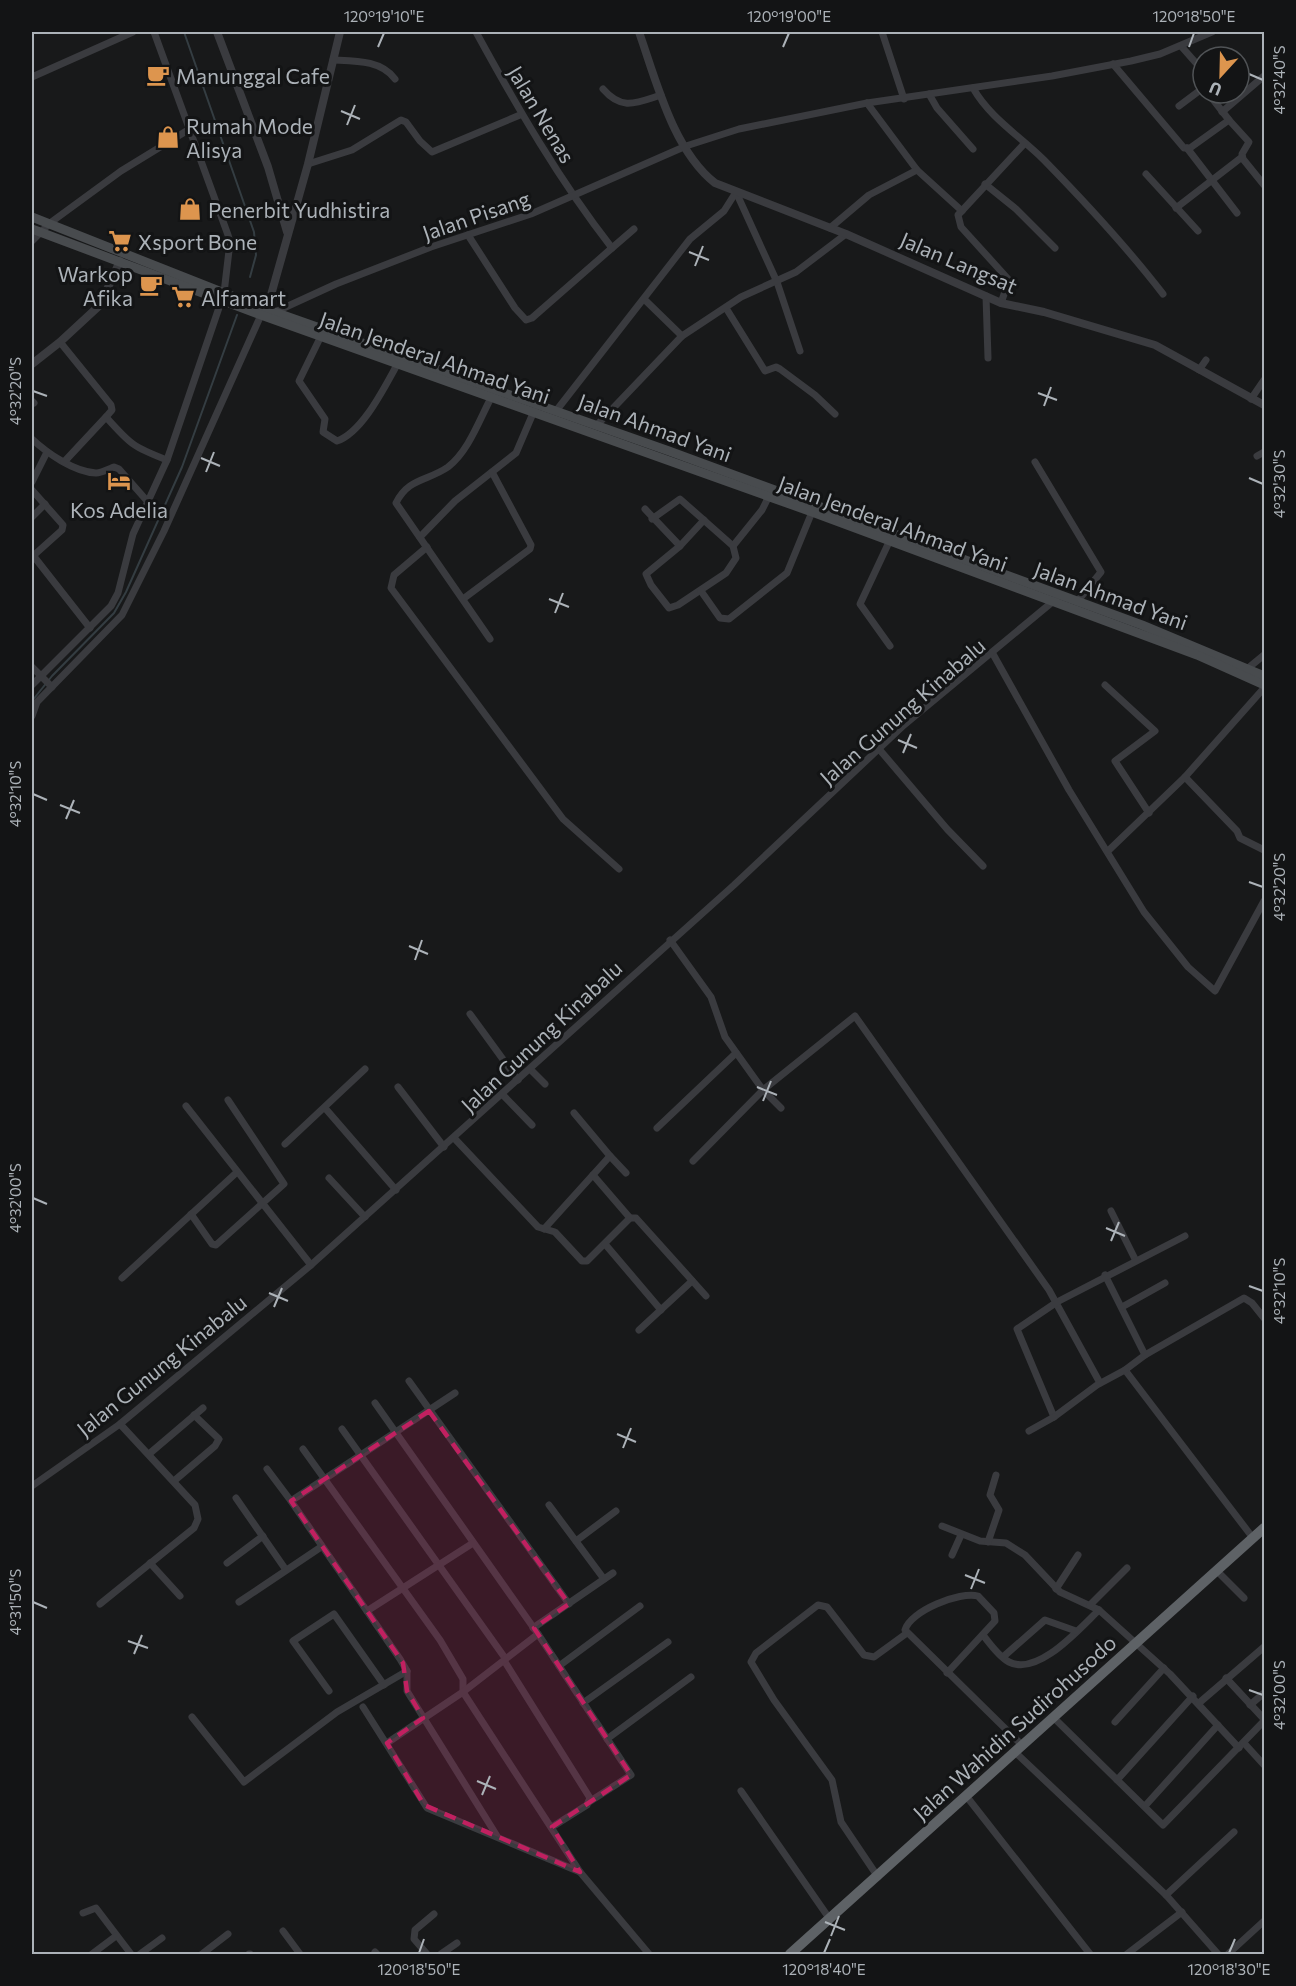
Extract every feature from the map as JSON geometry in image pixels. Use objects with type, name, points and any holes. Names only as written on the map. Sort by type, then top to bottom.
[{"type":"highway","name":"Jalan Wahidin Sudirohusodo","points":[[790,1954],[1264,1528]]},
{"type":"main road","name":"Jalan Ahmad Yani","points":[[32,217],[251,307],[597,425],[668,454],[1057,598],[1077,602],[1190,644],[1264,676]]},
{"type":"main road","points":[[32,229],[227,298]]},
{"type":"main road","name":"Jalan Jenderal Ahmad Yani","points":[[267,312],[321,336],[534,411],[668,454],[769,496],[780,495],[812,512],[1057,598],[1197,655],[1264,687]]},
{"type":"street","points":[[32,77],[134,32]]},
{"type":"street","points":[[32,685],[111,606],[117,593],[133,534],[166,460],[227,298],[230,242],[153,32]]},
{"type":"street","points":[[217,32],[268,167],[287,233]]},
{"type":"street","points":[[32,717],[37,702],[51,686],[122,615],[267,312],[287,233],[308,164],[340,32]]},
{"type":"street","name":"Jalan Nenas","points":[[476,32],[520,115],[573,198],[612,248]]},
{"type":"street","name":"Jalan Langsat","points":[[639,32],[676,130],[706,176],[736,192],[846,234],[1001,303],[1142,339],[1264,405]]},
{"type":"street","points":[[882,32],[904,99]]},
{"type":"street","name":"Jalan Pisang","points":[[267,312],[336,284],[573,198],[686,146],[739,129],[867,103],[904,99],[1113,64],[1160,54],[1212,32]]},
{"type":"street","points":[[1181,46],[1191,58]]},
{"type":"street","points":[[333,60],[364,62],[388,70],[395,79]]},
{"type":"street","points":[[1113,64],[1181,146],[1187,148],[1237,213]]},
{"type":"street","points":[[1222,112],[1264,76]]},
{"type":"street","points":[[973,88],[984,104],[1038,155],[1119,238],[1163,294]]},
{"type":"street","points":[[603,89],[612,100],[624,104],[636,103],[661,95]]},
{"type":"street","points":[[929,94],[937,108],[973,149]]},
{"type":"street","points":[[1179,106],[1191,96]]},
{"type":"street","points":[[867,103],[917,170],[962,211]]},
{"type":"street","points":[[1176,208],[1242,157],[1249,142],[1217,105]]},
{"type":"street","points":[[308,164],[352,150],[400,120],[406,122],[420,141],[425,142],[432,152],[520,115]]},
{"type":"street","points":[[1187,148],[1230,120]]},
{"type":"street","points":[[32,241],[50,223],[121,171],[188,130]]},
{"type":"street","points":[[1001,303],[1009,280],[961,227],[958,215],[1024,144]]},
{"type":"street","points":[[1242,157],[1264,185]]},
{"type":"street","points":[[830,228],[869,195],[917,170]]},
{"type":"street","points":[[1146,174],[1198,231]]},
{"type":"street","points":[[985,184],[1016,209],[1055,248]]},
{"type":"street","points":[[736,192],[777,282],[800,351]]},
{"type":"street","points":[[556,411],[690,239],[724,211],[736,192]]},
{"type":"street","points":[[468,235],[515,308],[526,320],[532,318],[634,229]]},
{"type":"street","points":[[597,425],[682,336],[741,297],[777,282],[814,260],[846,234]]},
{"type":"street","points":[[32,364],[100,305],[120,261]]},
{"type":"street","points":[[986,296],[988,358]]},
{"type":"street","points":[[645,299],[682,336]]},
{"type":"street","points":[[726,308],[765,371],[778,367],[815,395],[835,414]]},
{"type":"street","points":[[321,336],[299,381],[325,419],[323,432],[337,441],[344,438],[378,399],[398,363]]},
{"type":"street","points":[[60,342],[111,405],[112,410],[64,462]]},
{"type":"street","points":[[1199,370],[1206,360]]},
{"type":"street","points":[[1251,399],[1264,380]]},
{"type":"street","points":[[490,639],[397,501],[405,487],[450,465],[469,439],[492,396]]},
{"type":"street","points":[[420,537],[454,501],[516,453],[534,411]]},
{"type":"street","points":[[106,417],[135,448],[166,460]]},
{"type":"street","points":[[32,439],[47,452],[64,462],[97,473],[117,468],[147,502]]},
{"type":"street","points":[[32,482],[47,452]]},
{"type":"street","points":[[1035,462],[1101,572],[1077,602]]},
{"type":"street","points":[[463,599],[530,549],[531,544],[492,472]]},
{"type":"street","points":[[32,490],[63,525],[32,555],[90,628]]},
{"type":"street","points":[[733,546],[762,510],[769,496]]},
{"type":"street","points":[[652,519],[678,499],[704,520],[733,546],[736,558],[726,573],[701,591],[669,608],[646,577],[649,570],[680,546],[704,520]]},
{"type":"street","points":[[32,517],[45,504]]},
{"type":"street","points":[[645,509],[680,546]]},
{"type":"street","points":[[701,591],[720,618],[729,619],[787,573],[812,512]]},
{"type":"street","points":[[890,540],[861,597],[860,604],[890,646]]},
{"type":"street","points":[[427,547],[394,575],[391,588],[563,819],[619,869]]},
{"type":"street","name":"Jalan Gunung Kinabalu","points":[[32,1486],[120,1424],[311,1265],[454,1139],[670,940],[734,885],[879,749],[1057,598]]},
{"type":"street","points":[[993,654],[1063,781],[1144,912],[1192,972],[1215,990],[1264,901]]},
{"type":"street","points":[[1247,669],[1264,655]]},
{"type":"street","points":[[32,667],[51,686]]},
{"type":"street","points":[[1105,685],[1155,731],[1115,761],[1149,813]]},
{"type":"street","points":[[1108,851],[1185,777],[1264,687]]},
{"type":"street","points":[[879,749],[947,829],[983,866]]},
{"type":"street","points":[[1185,777],[1237,831],[1240,838],[1264,850]]},
{"type":"street","points":[[670,940],[711,997],[724,1035],[763,1090],[781,1108]]},
{"type":"street","points":[[470,1014],[518,1080]]},
{"type":"street","points":[[693,1161],[763,1090],[855,1016],[1057,1302],[1100,1383]]},
{"type":"street","points":[[657,1128],[736,1053]]},
{"type":"street","points":[[530,1069],[545,1084]]},
{"type":"street","points":[[285,1144],[365,1070]]},
{"type":"street","points":[[398,1087],[444,1147]]},
{"type":"street","points":[[502,1094],[532,1125]]},
{"type":"street","points":[[191,1214],[214,1245],[284,1183],[228,1101]]},
{"type":"street","points":[[186,1106],[236,1173],[311,1265]]},
{"type":"street","points":[[325,1108],[396,1190]]},
{"type":"street","points":[[574,1113],[626,1173]]},
{"type":"street","points":[[454,1139],[538,1227],[555,1232],[584,1261],[605,1245],[630,1218]]},
{"type":"street","points":[[544,1229],[610,1156]]},
{"type":"street","points":[[122,1278],[236,1173]]},
{"type":"street","points":[[593,1175],[630,1218],[639,1219],[706,1296]]},
{"type":"street","points":[[329,1178],[365,1217]]},
{"type":"street","points":[[1111,1211],[1135,1259]]},
{"type":"street","points":[[1054,1417],[1017,1331],[1057,1302],[1135,1259],[1185,1236]]},
{"type":"street","points":[[605,1245],[661,1310]]},
{"type":"street","points":[[1105,1275],[1145,1355]]},
{"type":"street","points":[[639,1330],[692,1281]]},
{"type":"street","points":[[1122,1307],[1165,1283]]},
{"type":"street","points":[[1029,1431],[1054,1417],[1100,1383],[1125,1370],[1145,1355],[1244,1298],[1252,1303],[1264,1318]]},
{"type":"street","points":[[1125,1370],[1253,1538]]},
{"type":"street","points":[[409,1381],[569,1604]]},
{"type":"street","points":[[291,1501],[454,1393]]},
{"type":"street","points":[[375,1404],[536,1631],[631,1775],[552,1827]]},
{"type":"street","points":[[149,1454],[203,1408]]},
{"type":"street","points":[[174,1480],[215,1446],[219,1439],[195,1415]]},
{"type":"street","points":[[100,1604],[194,1528],[197,1522],[195,1505],[120,1424]]},
{"type":"street","points":[[342,1429],[505,1660],[589,1794],[589,1802]]},
{"type":"street","points":[[303,1449],[404,1588],[463,1678],[463,1692],[580,1872],[649,1954]]},
{"type":"street","points":[[267,1469],[407,1671],[407,1691],[497,1836]]},
{"type":"street","points":[[988,1542],[999,1510],[990,1495],[996,1475]]},
{"type":"street","points":[[236,1498],[286,1569]]},
{"type":"street","points":[[549,1505],[604,1579]]},
{"type":"street","points":[[576,1541],[616,1511]]},
{"type":"street","points":[[942,1526],[960,1534],[988,1542],[1006,1543],[1014,1547],[1056,1589],[1099,1610],[1164,1668],[1218,1725],[1264,1766]]},
{"type":"street","points":[[952,1555],[960,1534]]},
{"type":"street","points":[[227,1563],[263,1536]]},
{"type":"street","points":[[367,1611],[473,1543]]},
{"type":"street","points":[[239,1602],[321,1547]]},
{"type":"street","points":[[1056,1589],[1078,1555]]},
{"type":"street","points":[[150,1563],[180,1596]]},
{"type":"street","points":[[1090,1605],[1127,1568]]},
{"type":"street","points":[[1216,1571],[1244,1598]]},
{"type":"street","points":[[387,1743],[463,1692],[505,1660],[569,1604],[613,1572]]},
{"type":"street","points":[[947,1673],[995,1621],[995,1615],[983,1600],[970,1594],[953,1598],[928,1609],[906,1625],[907,1633],[1019,1749],[1166,1895],[1218,1954]]},
{"type":"street","points":[[878,1877],[841,1822],[832,1780],[751,1662],[756,1653],[818,1605],[827,1607],[864,1655],[869,1657],[874,1657],[907,1633]]},
{"type":"street","points":[[559,1666],[640,1606]]},
{"type":"street","points":[[983,1635],[1003,1657],[1017,1664],[1041,1661],[1099,1610]]},
{"type":"street","points":[[329,1691],[293,1641],[334,1614],[384,1684]]},
{"type":"street","points":[[1003,1657],[1045,1620],[1076,1632]]},
{"type":"street","points":[[583,1703],[668,1642]]},
{"type":"street","points":[[1198,1703],[1264,1647]]},
{"type":"street","points":[[1115,1722],[1164,1668]]},
{"type":"street","points":[[192,1717],[244,1782],[337,1712],[407,1671]]},
{"type":"street","points":[[607,1738],[691,1677]]},
{"type":"street","points":[[1054,1718],[1165,1825],[1264,1720],[1226,1678]]},
{"type":"street","points":[[1250,1705],[1264,1693]]},
{"type":"street","points":[[1117,1780],[1193,1696]]},
{"type":"street","points":[[363,1707],[427,1808],[580,1872]]},
{"type":"street","points":[[1145,1806],[1218,1725]]},
{"type":"street","points":[[741,1791],[829,1918]]},
{"type":"street","points":[[967,1797],[1090,1954]]},
{"type":"street","points":[[1166,1895],[1234,1832]]},
{"type":"street","points":[[83,1912],[96,1908],[131,1954]]},
{"type":"street","points":[[1127,1954],[1182,1912]]},
{"type":"street","points":[[428,1954],[414,1940],[415,1930],[434,1914]]},
{"type":"street","points":[[1228,1954],[1264,1921]]},
{"type":"street","points":[[283,1931],[300,1954]]},
{"type":"street","points":[[205,1954],[228,1934]]},
{"type":"street","points":[[92,1954],[116,1936]]},
{"type":"street","points":[[140,1954],[162,1938]]},
{"type":"street","points":[[441,1954],[457,1943]]},
{"type":"street","points":[[149,1948],[155,1954]]},
{"type":"highlighted area","points":[[429,1411],[569,1604],[534,1628],[631,1775],[552,1827],[580,1872],[424,1805],[387,1743],[423,1718],[407,1691],[403,1663],[291,1501]]},
{"type":"waterway","points":[[184,32],[254,232],[256,255],[250,277]]},
{"type":"waterway","points":[[32,701],[52,676],[114,613],[126,592],[182,467],[237,315]]},
{"type":"place","name":"Manunggal Cafe","points":[[158,75]]},
{"type":"place","name":"Rumah Mode Alisya","points":[[168,137]]},
{"type":"place","name":"Penerbit Yudhistira","points":[[190,209]]},
{"type":"place","name":"Xsport Bone","points":[[120,241]]},
{"type":"place","name":"Warkop Afika","points":[[151,285]]},
{"type":"place","name":"Alfamart","points":[[183,297]]},
{"type":"place","name":"Kos Adelia","points":[[119,481]]}]
